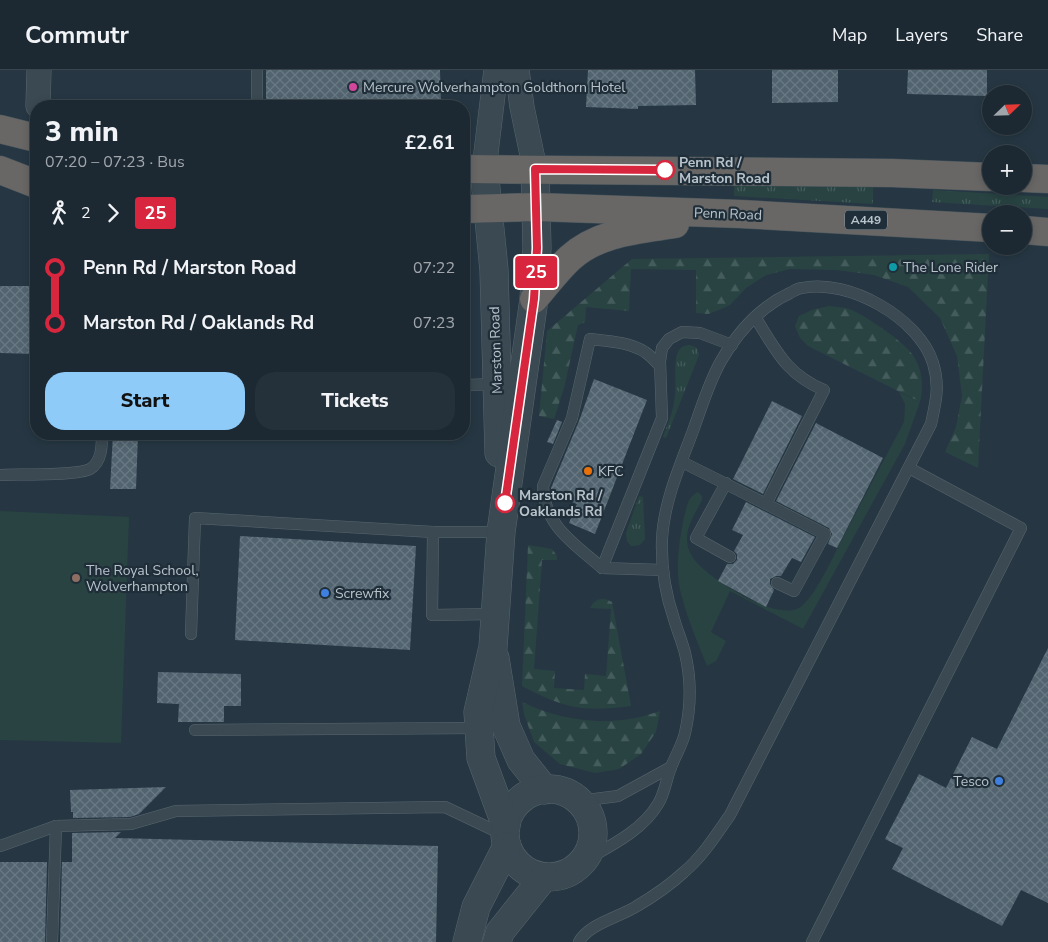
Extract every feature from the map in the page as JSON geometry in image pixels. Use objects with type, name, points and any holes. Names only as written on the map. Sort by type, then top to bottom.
[{"type":"highway","points":[[0,129],[30,136]]},
{"type":"highway","points":[[474,169],[878,173],[982,177]]},
{"type":"highway","points":[[0,170],[30,182]]},
{"type":"highway","points":[[1032,178],[1048,179]]},
{"type":"highway","name":"Penn Road","points":[[476,208],[536,207],[740,214],[982,227]]},
{"type":"highway","points":[[534,299],[569,258],[582,248],[611,234],[740,214]]},
{"type":"highway","points":[[1032,231],[1048,232]]},
{"type":"street","points":[[38,100],[39,70]]},
{"type":"street","points":[[474,169],[496,70]]},
{"type":"street","points":[[517,70],[522,107],[535,169]]},
{"type":"street","name":"Marston Road","points":[[474,169],[476,208],[494,270],[501,532]]},
{"type":"street","name":"Marston Road","points":[[535,169],[537,248],[534,299],[501,532],[493,647],[478,712],[481,758],[513,858],[521,867],[532,874],[544,877]]},
{"type":"street","name":"Marston Road","points":[[493,647],[506,726],[521,760],[545,790]]},
{"type":"street","points":[[467,942],[476,908],[506,836],[510,812],[519,801],[531,793],[557,790],[569,794],[579,801],[587,811],[592,823],[592,843],[584,861],[573,871],[559,876],[544,877],[500,932],[497,942]]},
{"type":"lane","points":[[257,70],[257,100]]},
{"type":"lane","points":[[579,942],[590,929],[636,907],[685,872],[706,849],[730,815],[931,424],[938,393],[933,362],[921,338],[896,315],[873,301],[845,290],[825,287],[802,288],[778,299],[755,317],[721,362],[706,395],[667,502],[662,539],[663,570],[667,595],[684,650],[690,677],[685,734],[671,767],[659,804],[639,826],[614,844],[584,861]]},
{"type":"lane","points":[[755,317],[785,364],[808,383],[824,390],[766,504]]},
{"type":"lane","points":[[602,568],[662,418],[660,366],[662,348],[670,339],[682,332],[700,333],[732,345]]},
{"type":"lane","points":[[660,366],[646,353],[638,349],[615,342],[590,339],[572,418],[543,486],[543,498],[554,524],[602,568],[663,570]]},
{"type":"lane","points":[[470,385],[497,384]]},
{"type":"lane","points":[[0,475],[77,472],[90,469],[98,460],[102,448],[102,440]]},
{"type":"lane","points":[[682,462],[825,534],[794,591],[777,583]]},
{"type":"lane","points":[[812,942],[1021,528],[909,468]]},
{"type":"lane","points":[[726,483],[696,538],[730,556]]},
{"type":"lane","points":[[191,634],[195,518],[433,532],[501,532]]},
{"type":"lane","points":[[433,532],[432,615],[495,614]]},
{"type":"lane","points":[[195,730],[479,728]]},
{"type":"lane","points":[[579,801],[618,796],[671,767]]},
{"type":"lane","points":[[0,846],[56,826],[132,824],[176,811],[445,807],[506,836]]},
{"type":"lane","points":[[52,942],[56,826]]},
{"type":"green space","points":[[734,186],[873,186],[873,204],[734,196]]},
{"type":"green space","points":[[933,190],[982,193],[982,195],[1048,197],[1048,209],[1032,208],[1032,205],[982,205],[932,202]]},
{"type":"green space","points":[[989,255],[978,468],[945,452],[956,427],[962,396],[957,356],[940,318],[908,287],[874,275],[837,270],[790,269],[766,275],[746,288],[730,305],[708,314],[696,313],[696,270],[631,269],[629,311],[586,307],[585,322],[578,325],[564,388],[554,419],[539,416],[547,331],[632,259]]},
{"type":"green space","points":[[829,306],[847,308],[863,316],[882,328],[912,354],[918,365],[922,383],[920,402],[808,346],[800,338],[795,326],[799,316],[812,310]]},
{"type":"green space","points":[[690,345],[697,348],[699,355],[666,438],[663,437],[674,401],[676,358],[681,348]]},
{"type":"green space","points":[[899,392],[920,402],[905,444],[803,629],[730,591],[711,632],[726,641],[716,661],[707,666],[687,615],[678,578],[680,537],[690,499],[698,492],[702,496],[687,534],[689,550],[699,565],[734,591],[765,606],[780,610],[793,610],[803,605],[813,593],[822,577],[904,422],[905,404]]},
{"type":"green space","points":[[639,496],[643,497],[645,539],[640,545],[631,546],[627,541],[626,533]]},
{"type":"green space","points":[[0,511],[129,517],[121,743],[0,740]]},
{"type":"green space","points":[[528,545],[552,549],[557,556],[557,560],[542,560],[534,669],[555,671],[554,688],[584,690],[585,674],[606,676],[611,609],[590,608],[597,600],[609,600],[612,602],[631,706],[600,709],[575,707],[551,700],[522,686]]},
{"type":"green space","points":[[522,702],[534,708],[561,716],[602,721],[616,721],[645,716],[660,711],[656,732],[641,754],[619,769],[595,773],[560,764],[534,742],[524,714]]},
{"type":"building","name":"Mercure Wolverhampton Goldthorn Hotel","points":[[266,70],[440,70],[441,100],[266,100]]},
{"type":"building","points":[[588,70],[695,70],[696,105],[638,106],[638,109],[586,107]]},
{"type":"building","points":[[772,70],[838,70],[838,102],[772,103]]},
{"type":"building","points":[[908,70],[987,70],[987,85],[982,85],[982,96],[907,94]]},
{"type":"building","points":[[0,286],[30,286],[30,354],[0,353]]},
{"type":"building","name":"KFC","points":[[594,379],[647,400],[595,534],[569,523],[577,504],[552,494],[551,488]]},
{"type":"building","points":[[772,401],[802,416],[763,494],[733,479]]},
{"type":"building","points":[[557,420],[562,422],[553,444],[547,442]]},
{"type":"building","points":[[816,423],[883,458],[837,548],[828,544],[832,534],[829,528],[776,501]]},
{"type":"building","points":[[113,440],[138,440],[136,489],[110,489]]},
{"type":"building","points":[[746,502],[815,537],[801,562],[792,558],[781,576],[770,579],[770,584],[774,590],[766,607],[718,581],[727,564],[733,564],[737,560],[737,554],[734,551],[743,535],[732,530]]},
{"type":"building","name":"Screwfix","points":[[240,536],[416,546],[410,650],[235,640]]},
{"type":"building","name":"Tesco","points":[[1048,648],[1048,903],[1021,890],[1002,926],[892,869],[903,848],[885,839],[919,774],[946,788],[972,737],[997,749]]},
{"type":"building","points":[[158,672],[241,674],[241,706],[224,706],[224,722],[178,722],[179,704],[157,703]]},
{"type":"building","points":[[166,787],[139,814],[130,817],[73,818],[73,812],[71,812],[70,790]]},
{"type":"building","points":[[121,832],[115,838],[438,846],[436,942],[60,942],[62,862],[72,862],[72,833]]},
{"type":"building","points":[[0,862],[47,862],[45,942],[0,942]]},
{"type":"bus line","name":"25","points":[[505,503],[534,299],[537,248],[535,169],[665,170]]},
{"type":"place","name":"Mercure Wolverhampton Goldthorn Hotel","points":[[353,87]]},
{"type":"place","name":"Penn Rd / Marston Road","points":[[665,170]]},
{"type":"place","name":"The Lone Rider","points":[[893,267]]},
{"type":"place","name":"KFC","points":[[588,471]]},
{"type":"place","name":"Marston Rd / Oaklands Rd","points":[[505,503]]},
{"type":"place","name":"The Royal School, Wolverhampton","points":[[76,578]]},
{"type":"place","name":"Screwfix","points":[[325,593]]},
{"type":"place","name":"Tesco","points":[[999,781]]}]
